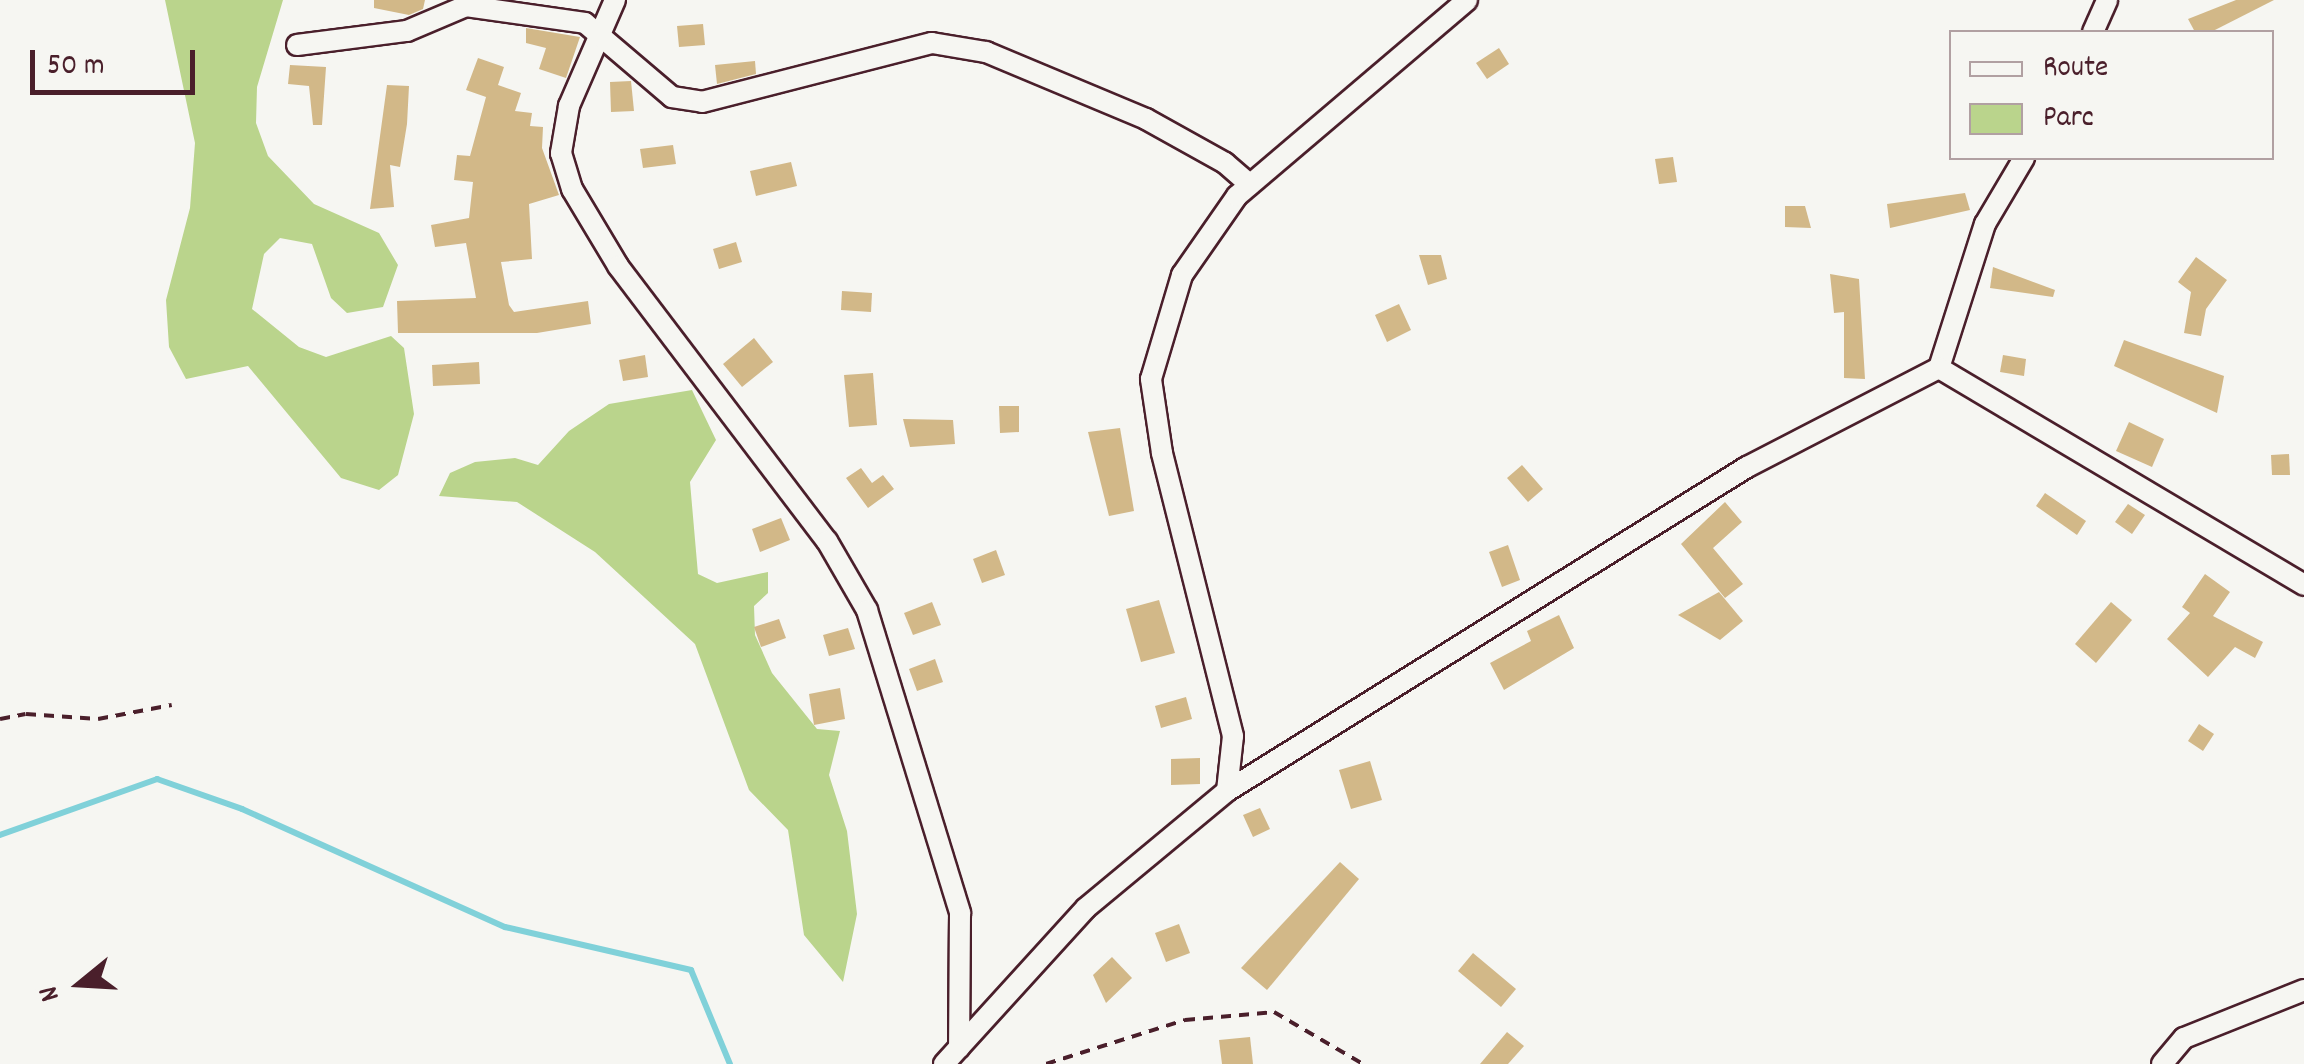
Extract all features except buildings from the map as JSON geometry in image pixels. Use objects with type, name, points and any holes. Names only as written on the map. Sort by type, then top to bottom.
[{"type":"street","points":[[615,0],[569,106],[561,153],[572,189],[618,266],[827,541],[867,610],[960,913],[951,1056]]},
{"type":"street","points":[[1228,791],[1234,736],[1162,452],[1152,379],[1182,275],[1250,186],[1467,0]]},
{"type":"street","points":[[2093,30],[2107,0]]},
{"type":"street","points":[[297,45],[406,31],[466,6],[585,23],[672,97],[702,102],[932,43],[986,52],[1146,119],[1226,164],[1250,186]]},
{"type":"street","points":[[951,1056],[1086,908],[1228,791],[1747,468],[1939,368],[1986,224],[2023,160]]},
{"type":"street","points":[[1939,368],[2304,585]]},
{"type":"street","points":[[2162,1064],[2184,1038],[2304,990]]},
{"type":"path","points":[[0,719],[26,714],[98,719],[172,706]]},
{"type":"path","points":[[1046,1064],[1185,1020],[1274,1012],[1363,1064]]},
{"type":"green space","points":[[165,0],[283,0],[257,87],[256,123],[268,156],[314,204],[379,233],[398,265],[383,307],[347,313],[331,298],[312,244],[280,238],[264,254],[252,309],[299,347],[326,357],[391,336],[404,348],[414,414],[398,475],[379,490],[341,478],[248,366],[186,379],[169,347],[166,300],[190,208],[195,143]]},
{"type":"green space","points":[[692,390],[716,440],[690,482],[698,574],[717,583],[768,572],[768,593],[754,606],[755,635],[772,673],[817,729],[840,731],[829,775],[847,831],[857,914],[843,982],[804,935],[788,830],[749,790],[695,644],[595,552],[517,502],[439,496],[450,473],[475,462],[515,458],[538,465],[569,431],[609,404]]},
{"type":"waterway","points":[[0,835],[157,779],[242,809],[505,927],[691,970],[730,1064]]}]
